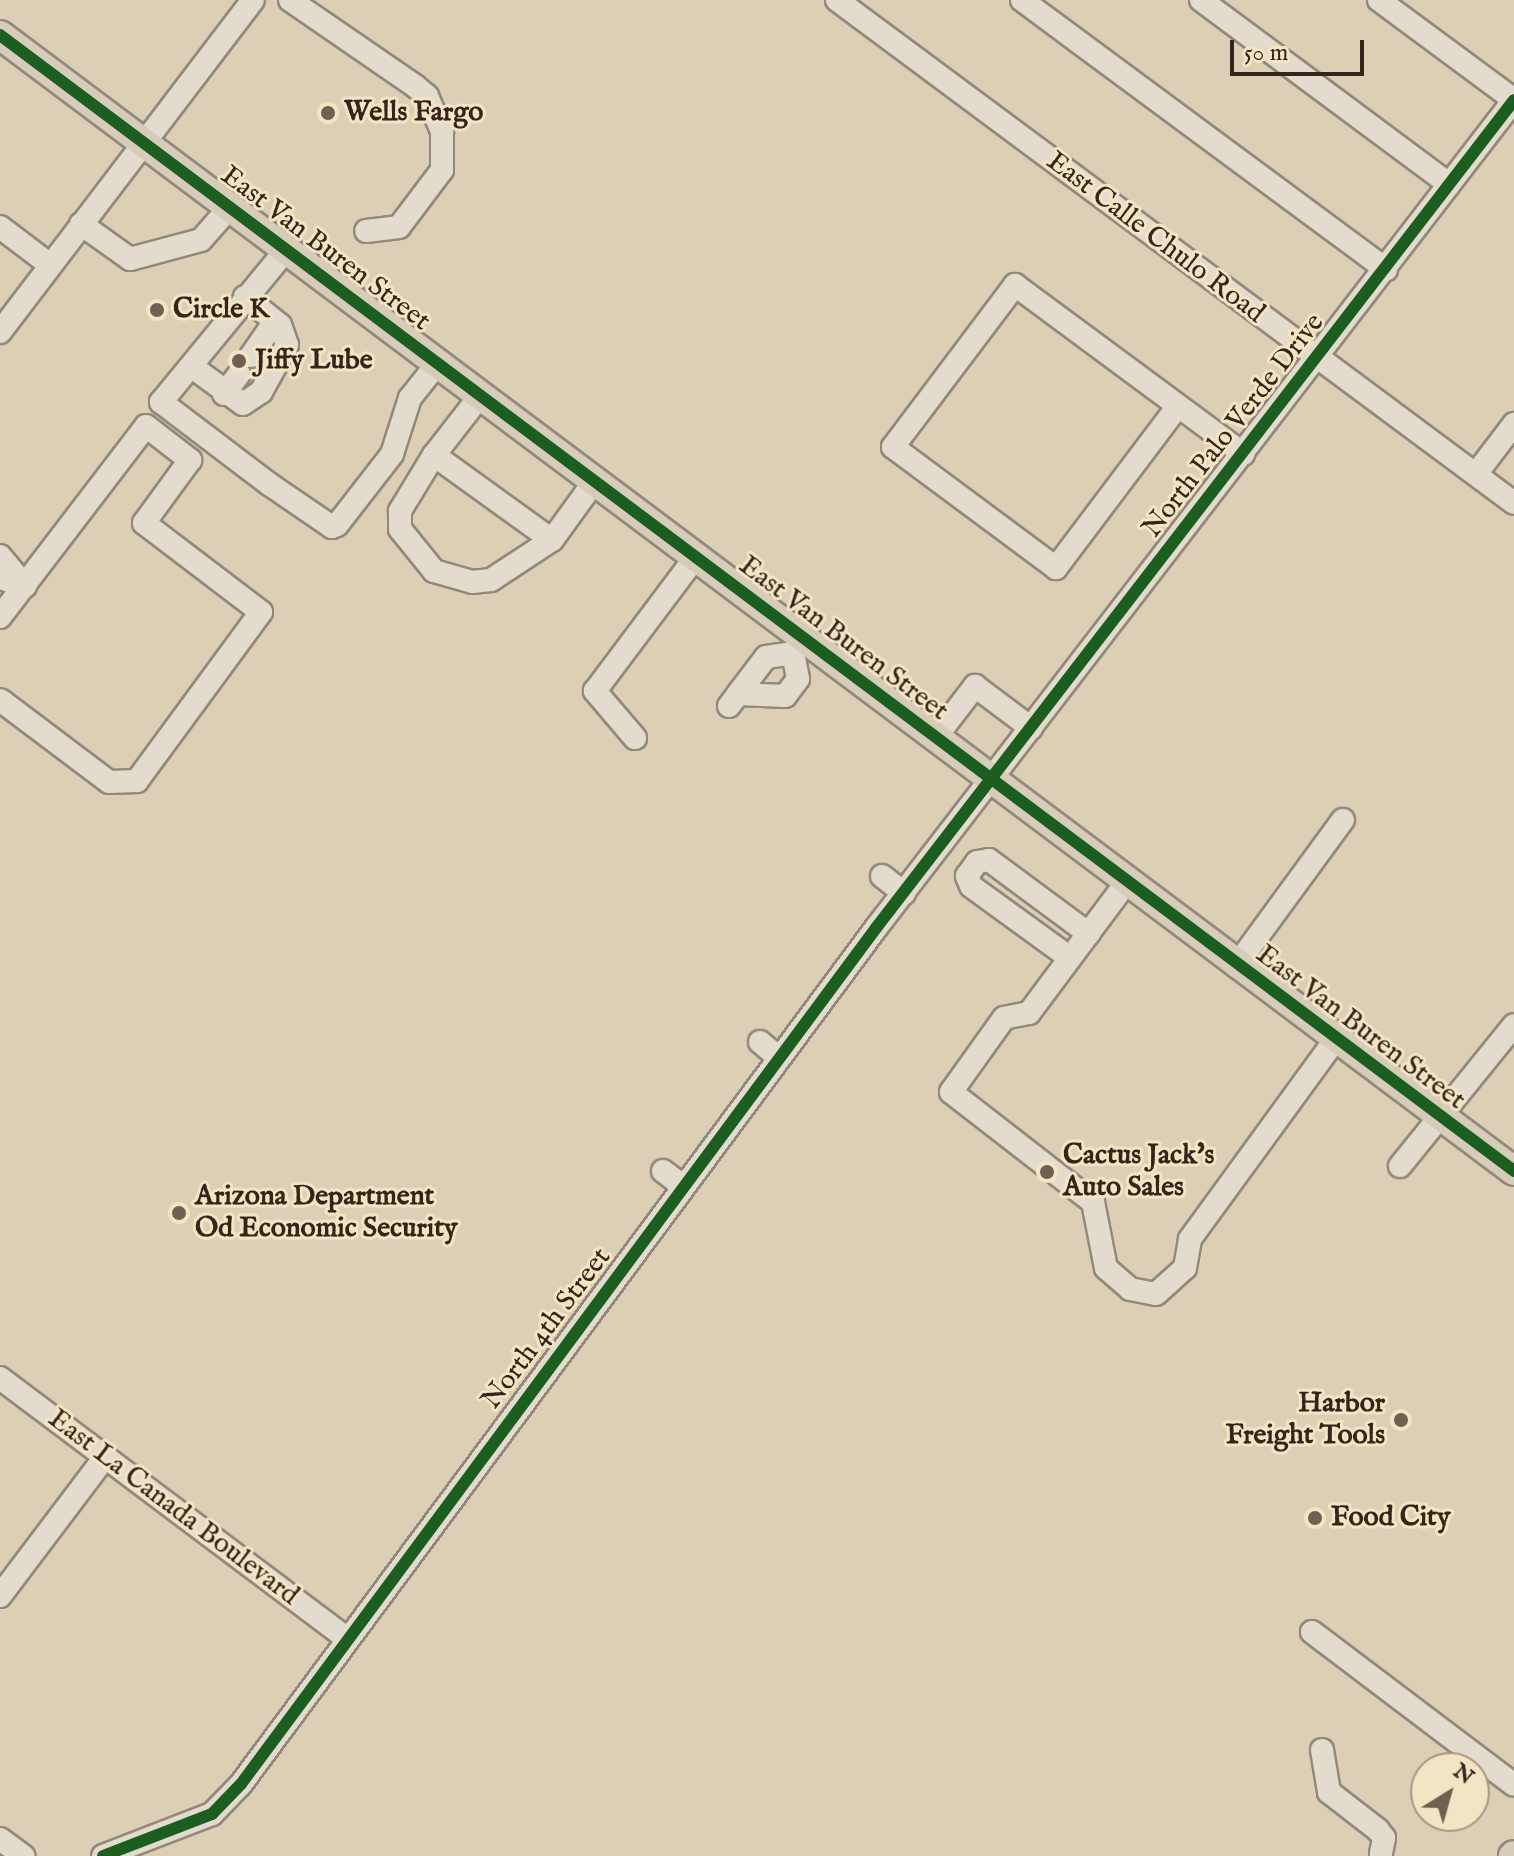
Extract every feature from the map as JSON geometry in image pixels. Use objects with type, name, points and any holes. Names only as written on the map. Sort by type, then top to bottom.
[{"type":"main road","name":"East Van Buren Street","points":[[1,39],[230,207],[695,558],[798,646],[935,738],[1514,1171]]},
{"type":"street","points":[[0,332],[253,0]]},
{"type":"street","points":[[290,0],[427,96],[442,132],[442,170],[399,227],[366,231]]},
{"type":"street","name":"East Calle Chulo Road","points":[[837,0],[1514,503]]},
{"type":"street","points":[[1022,0],[1386,269]]},
{"type":"street","points":[[1201,0],[1449,184]]},
{"type":"street","points":[[1379,0],[1514,100]]},
{"type":"street","name":"North Palo Verde Drive","points":[[990,780],[1514,100]]},
{"type":"street","points":[[81,224],[130,259],[201,240],[230,207]]},
{"type":"street","points":[[0,227],[50,265]]},
{"type":"street","points":[[286,250],[161,402],[332,527],[377,477],[392,454],[410,398],[437,364]]},
{"type":"street","points":[[1178,406],[1056,568],[893,447],[1015,285],[1243,454]]},
{"type":"street","points":[[191,366],[224,394],[243,404],[251,402],[278,369],[287,345],[275,321],[245,297]]},
{"type":"street","points":[[224,394],[275,321]]},
{"type":"street","points":[[480,396],[434,455],[400,511],[400,529],[434,571],[472,582],[491,580],[552,540],[594,482]]},
{"type":"street","points":[[1476,474],[1514,424]]},
{"type":"street","points":[[0,617],[146,426],[190,460],[144,523],[261,612],[137,781],[109,782],[0,700]]},
{"type":"street","points":[[434,455],[552,540]]},
{"type":"street","points":[[0,556],[25,586]]},
{"type":"street","points":[[635,738],[595,691],[695,558]]},
{"type":"street","points":[[0,578],[25,586]]},
{"type":"street","points":[[798,646],[798,679],[785,696],[734,700],[766,657],[798,646]]},
{"type":"street","points":[[935,738],[975,686],[1031,728]]},
{"type":"street","name":"North 4th Street","points":[[103,1856],[212,1814],[241,1784],[683,1186],[990,780]]},
{"type":"street","points":[[1236,966],[1343,820]]},
{"type":"street","points":[[1070,958],[971,886],[967,876],[977,862],[989,860],[1089,934]]},
{"type":"street","points":[[882,876],[904,893]]},
{"type":"street","points":[[1126,883],[1029,1013],[1004,1018],[951,1092],[1093,1202],[1106,1268],[1143,1295],[1172,1284],[1185,1268],[1190,1239],[1335,1040]]},
{"type":"street","points":[[1400,1166],[1514,1025]]},
{"type":"street","points":[[760,1042],[779,1058]]},
{"type":"street","points":[[663,1171],[683,1186]]},
{"type":"street","name":"East La Canada Boulevard","points":[[0,1378],[346,1638]]},
{"type":"street","points":[[0,1596],[105,1457]]},
{"type":"street","points":[[1312,1632],[1514,1785]]},
{"type":"street","points":[[1322,1750],[1329,1792],[1378,1830],[1384,1838],[1381,1854]]},
{"type":"street","points":[[0,1839],[23,1856]]},
{"type":"cycle path","points":[[0,35],[1514,1171]]},
{"type":"cycle path","points":[[103,1856],[212,1814],[241,1784],[876,928],[1514,100]]},
{"type":"place","name":"Wells Fargo","points":[[328,113]]},
{"type":"place","name":"Circle K","points":[[157,310]]},
{"type":"place","name":"Jiffy Lube","points":[[239,361]]},
{"type":"place","name":"Cactus Jack's Auto Sales","points":[[1047,1172]]},
{"type":"place","name":"Arizona Department Od Economic Security","points":[[179,1213]]},
{"type":"place","name":"Harbor Freight Tools","points":[[1401,1420]]},
{"type":"place","name":"Food City","points":[[1315,1518]]}]
